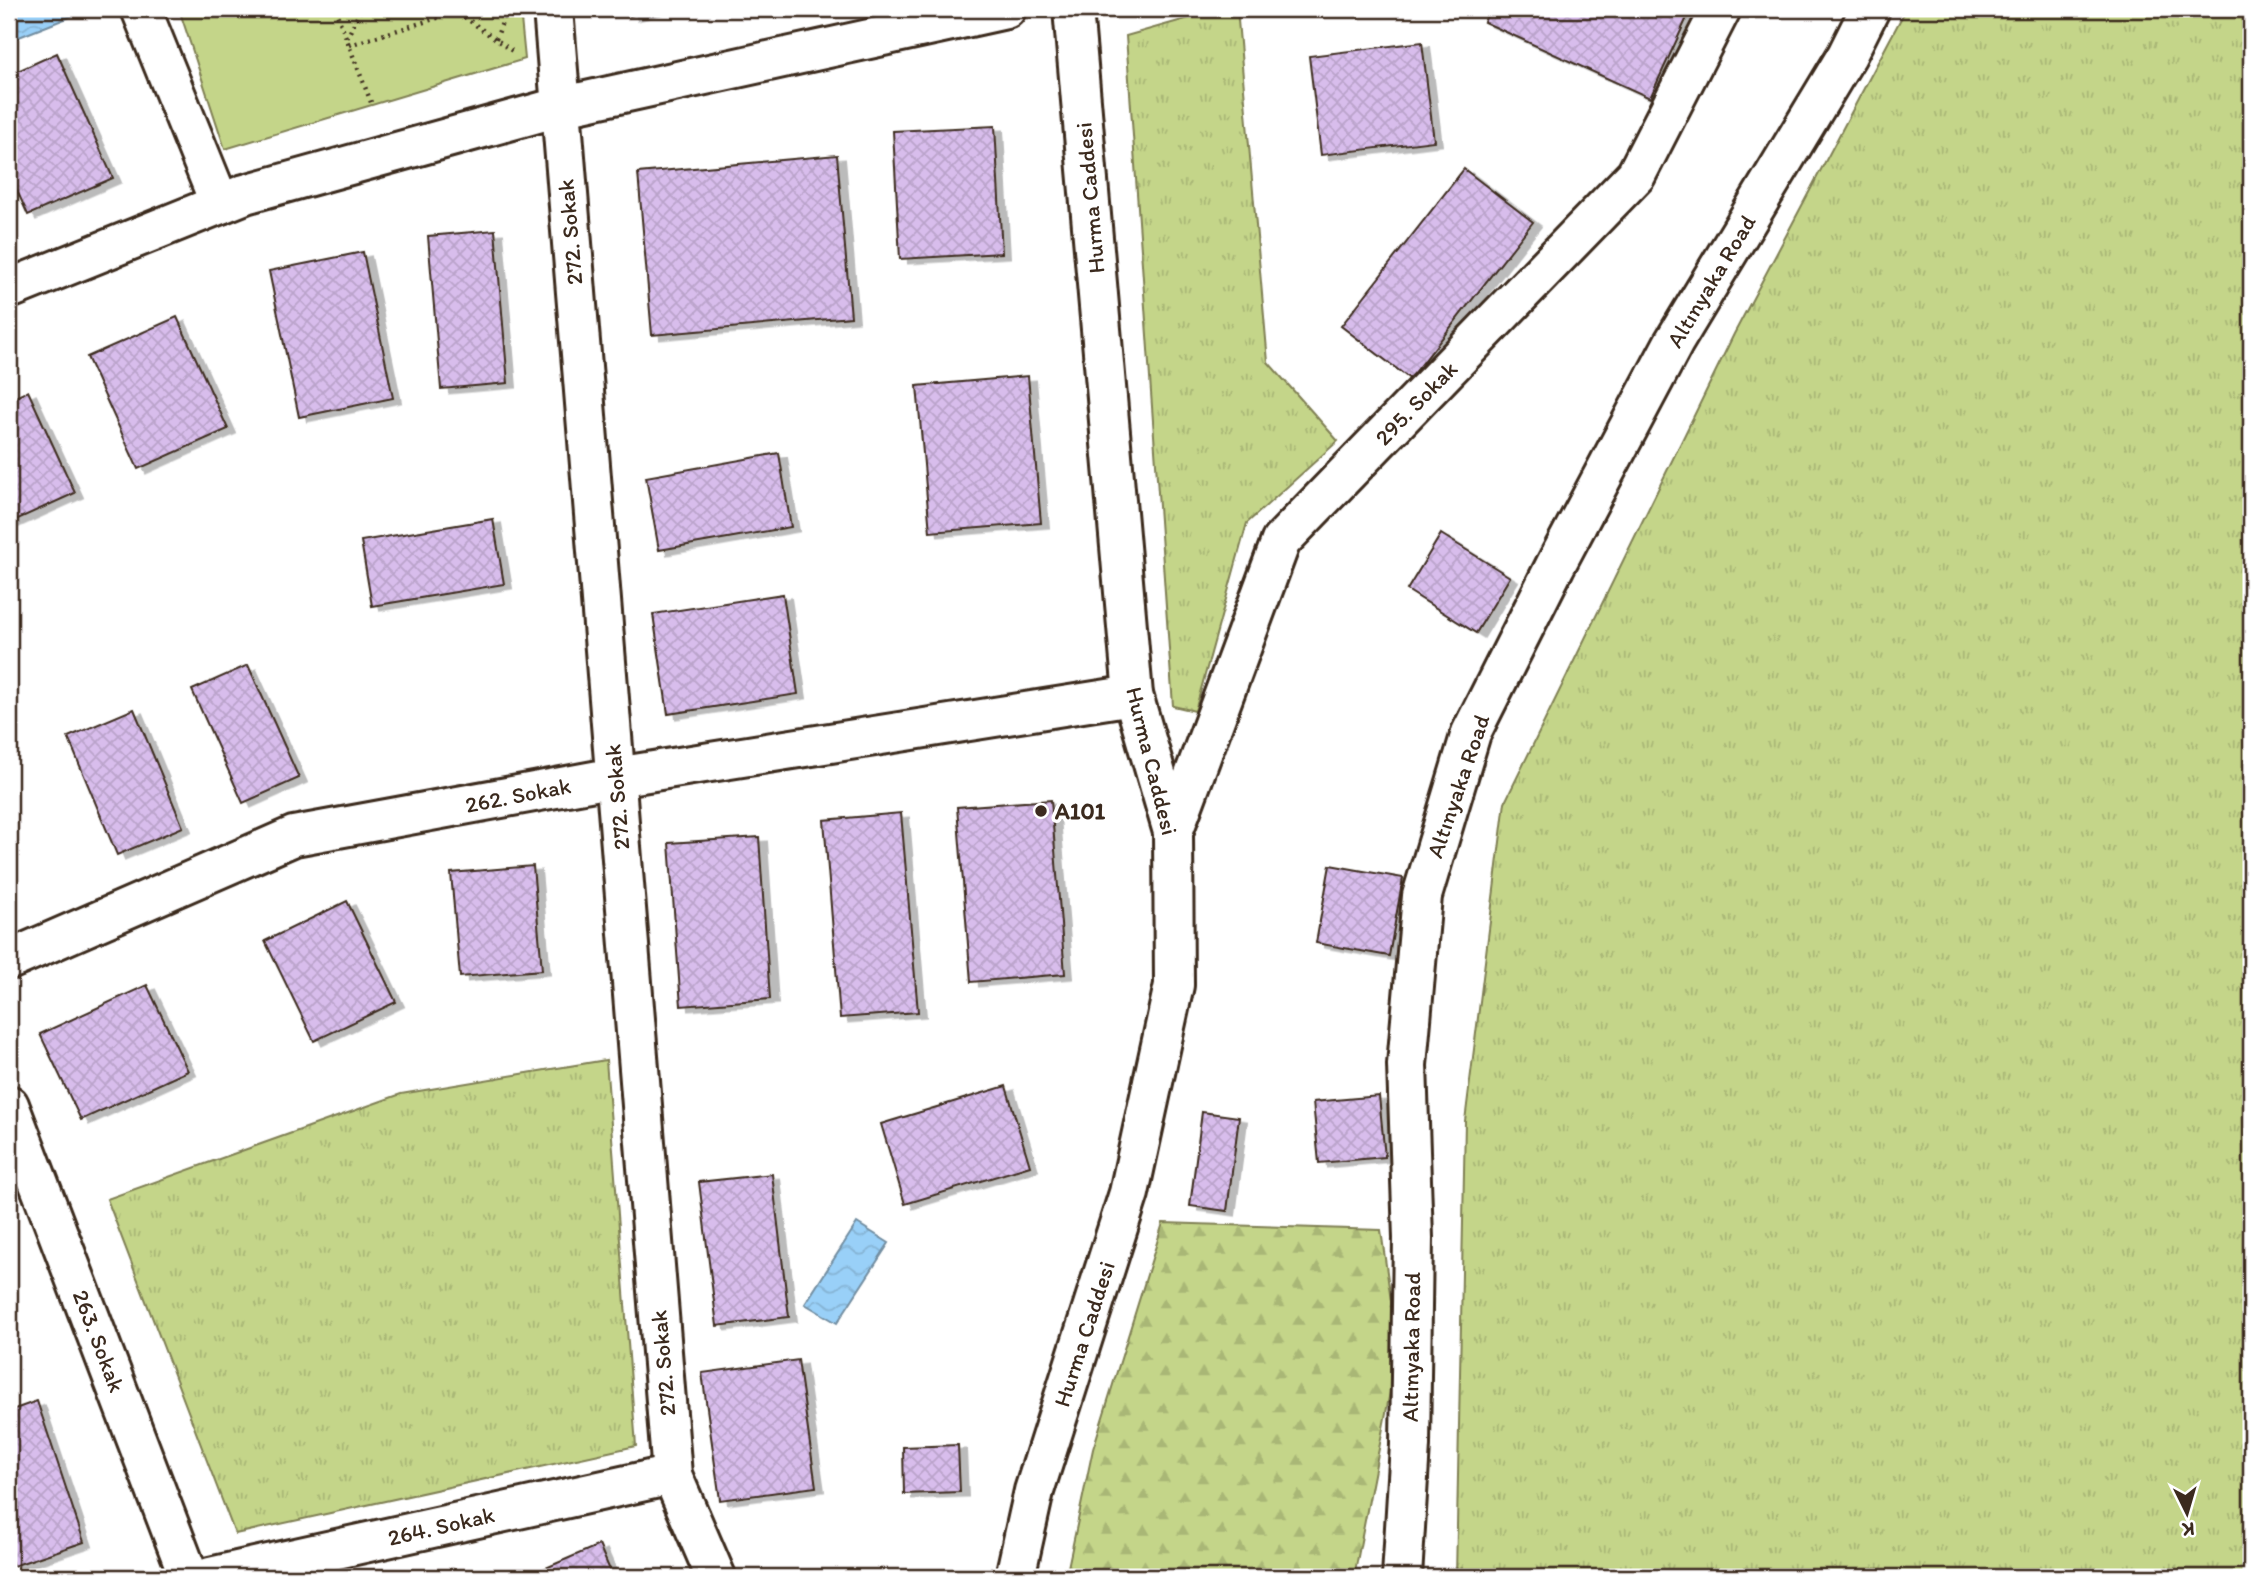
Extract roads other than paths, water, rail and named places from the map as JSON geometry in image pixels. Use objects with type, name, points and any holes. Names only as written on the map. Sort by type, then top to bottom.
[{"type":"street","points":[[141,9],[220,204]]},
{"type":"street","name":"272. Sokak","points":[[552,9],[672,1475],[716,1577]]},
{"type":"street","points":[[9,289],[245,194],[559,107],[1006,9]]},
{"type":"street","name":"Hurma Caddesi","points":[[1015,1577],[1034,1491],[1129,1193],[1174,985],[1173,832],[1133,695],[1073,9]]},
{"type":"street","name":"295. Sokak","points":[[1173,832],[1281,541],[1636,175],[1721,9]]},
{"type":"street","name":"Altınyaka Road","points":[[1402,1577],[1410,1445],[1413,1238],[1407,1065],[1422,896],[1471,733],[1555,566],[1674,342],[1847,55],[1870,9]]},
{"type":"street","name":"262. Sokak","points":[[9,960],[294,836],[616,777],[1133,695]]},
{"type":"street","name":"263. Sokak","points":[[9,1105],[189,1577]]},
{"type":"street","name":"264. Sokak","points":[[210,1577],[672,1475]]},
{"type":"water","points":[[9,9],[90,9],[9,41]]},
{"type":"water","points":[[857,1223],[889,1243],[837,1323],[805,1304]]},
{"type":"place","name":"A101","points":[[1041,811]]}]
